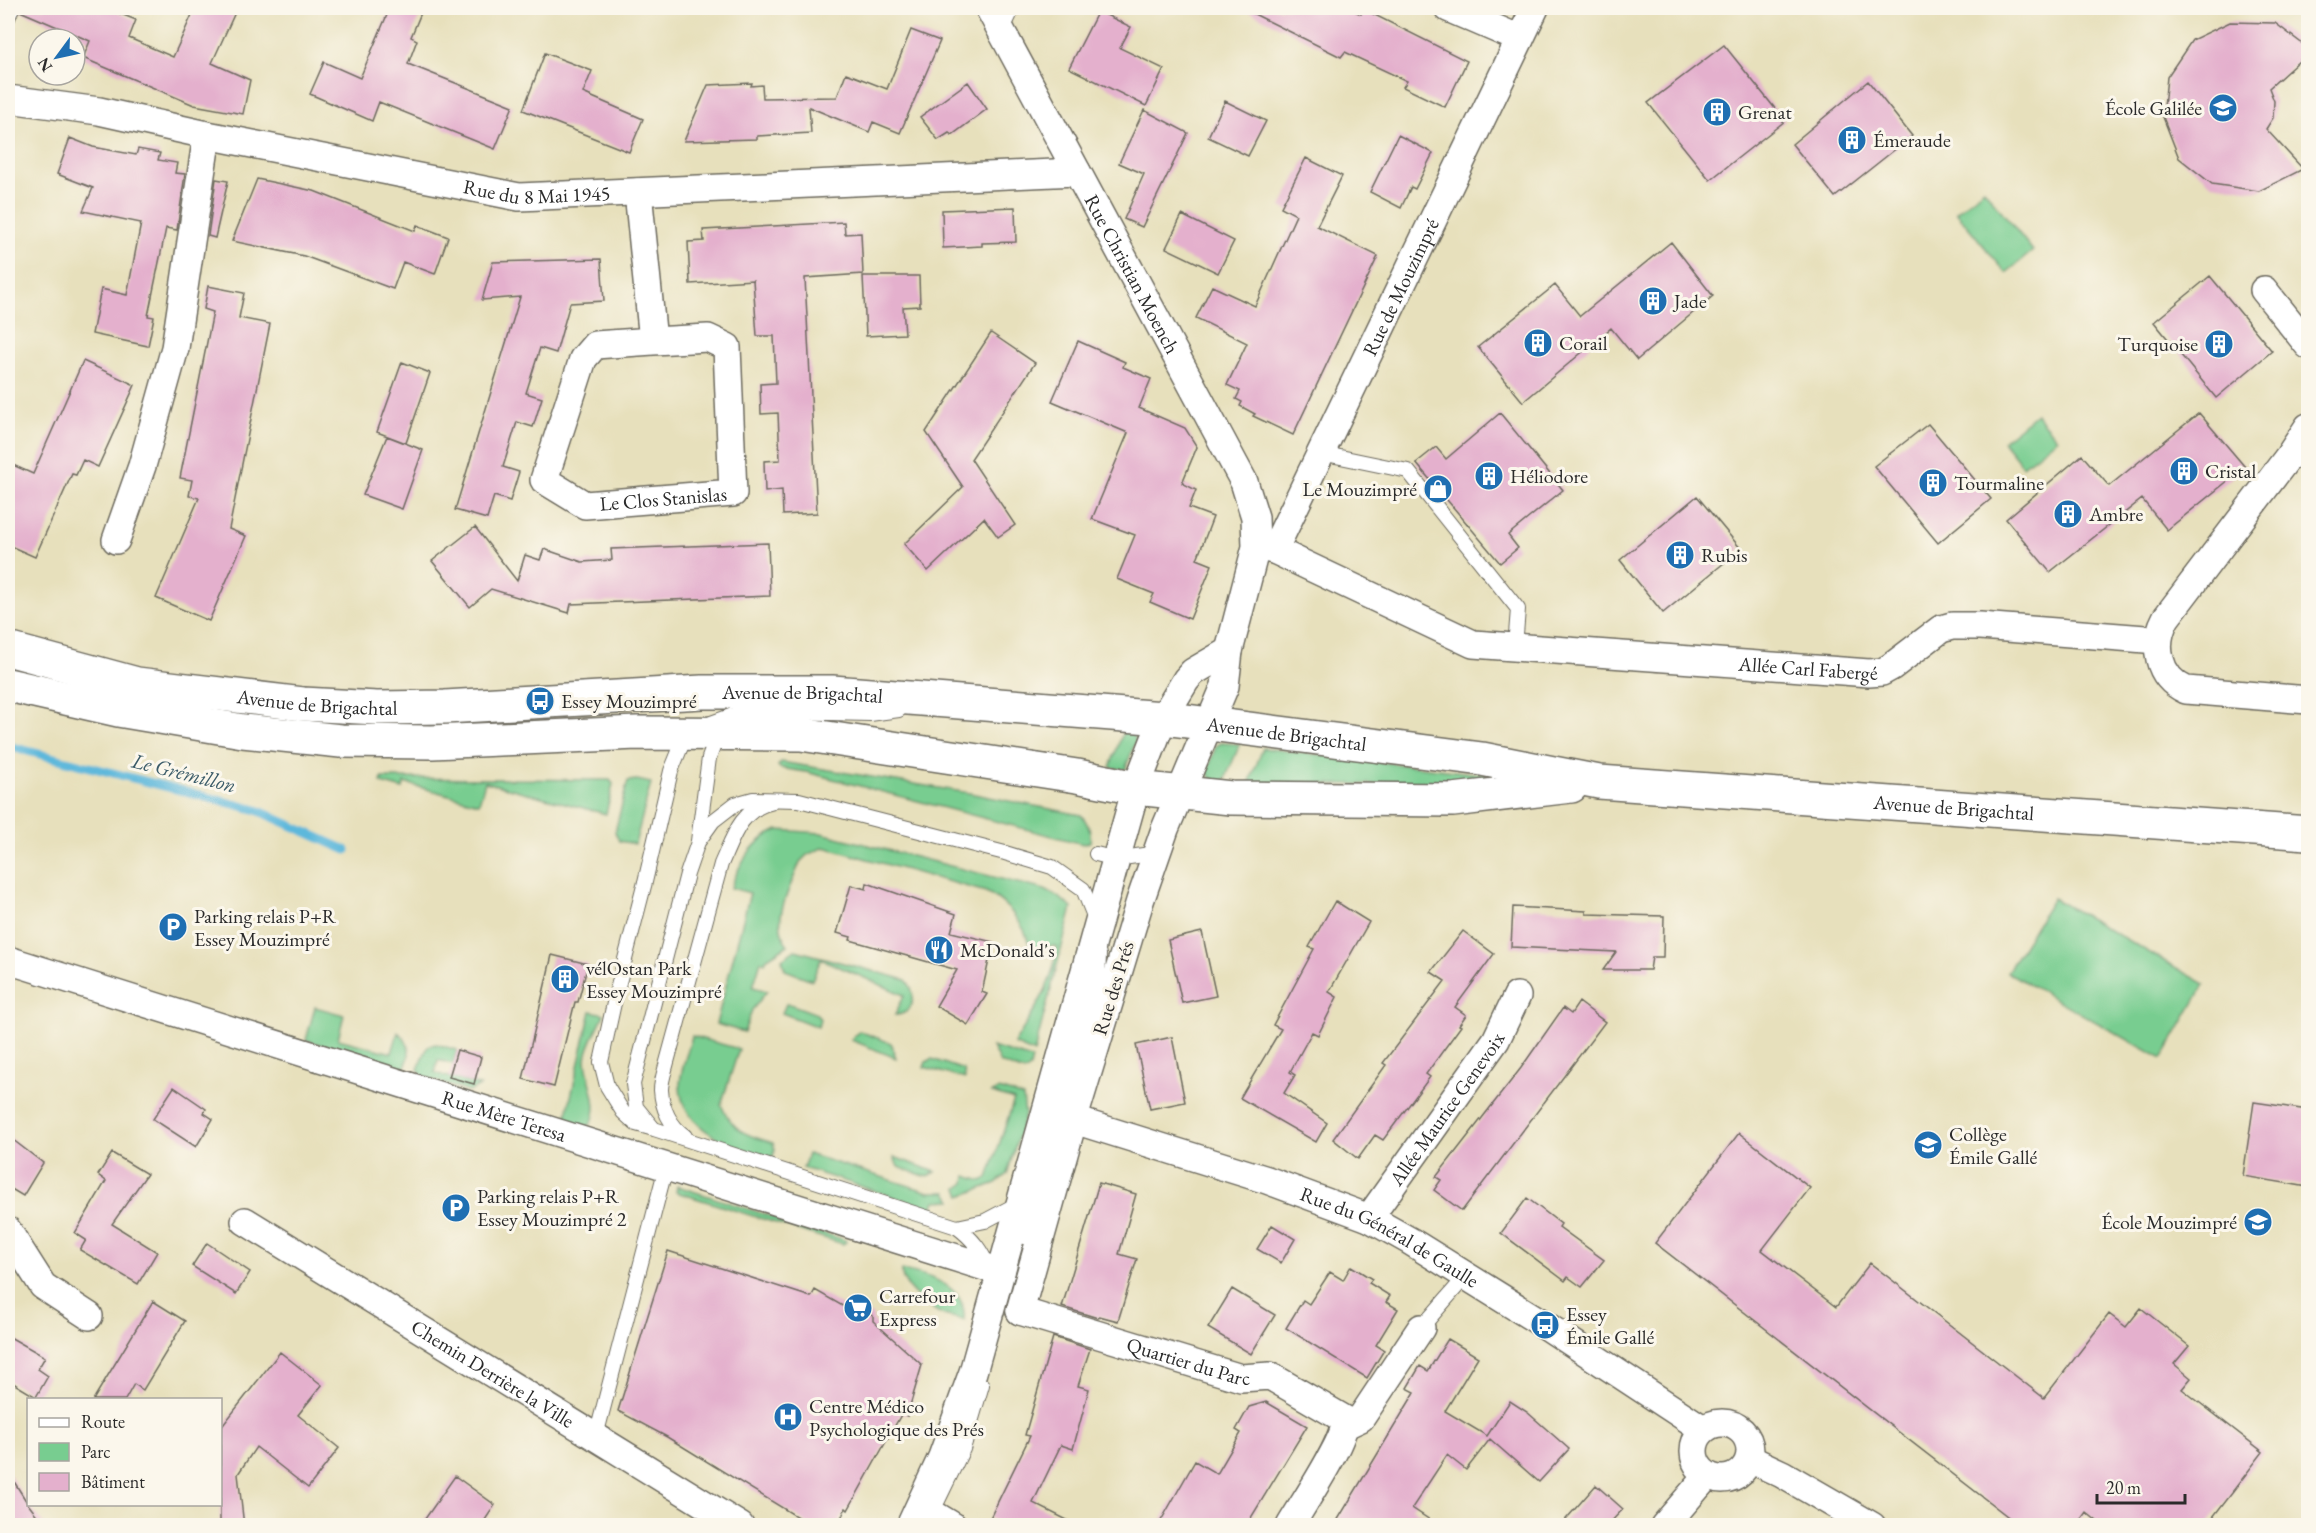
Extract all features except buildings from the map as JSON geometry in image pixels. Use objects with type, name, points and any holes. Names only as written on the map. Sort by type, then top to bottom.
[{"type":"main road","name":"Avenue de Brigachtal","points":[[8,649],[137,684],[303,704],[377,708],[445,707],[702,692],[832,692],[961,704],[1163,718],[1482,759],[1599,782],[2308,833]]},
{"type":"main road","name":"Avenue de Brigachtal","points":[[8,685],[129,712],[243,731],[341,741],[432,742],[710,728],[801,734],[1077,776],[1136,788],[1231,798],[1453,800],[1599,782]]},
{"type":"street","name":"Rue Christian Moench","points":[[989,8],[1007,19],[1077,172],[1244,482],[1265,549]]},
{"type":"street","points":[[1448,8],[1520,39]]},
{"type":"street","name":"Rue de Mouzimpré","points":[[1265,549],[1321,453],[1535,8]]},
{"type":"street","name":"Rue du 8 Mai 1945","points":[[8,99],[99,111],[207,135],[519,197],[1077,172]]},
{"type":"street","points":[[116,540],[142,466],[175,348],[207,135]]},
{"type":"street","points":[[638,192],[653,341]]},
{"type":"street","points":[[2264,290],[2308,345]]},
{"type":"street","name":"Le Clos Stanislas","points":[[708,339],[728,347],[733,493],[585,505],[544,480],[583,359],[596,345],[653,341],[708,339]]},
{"type":"street","points":[[2308,427],[2289,456],[2166,618],[2160,628],[2158,640],[2160,660],[2167,677],[2186,690],[2308,700]]},
{"type":"street","name":"Allée Carl Fabergé","points":[[1265,549],[1473,644],[1869,673],[1882,672],[1891,667],[1941,629],[1952,626],[2158,640]]},
{"type":"street","name":"Rue des Prés","points":[[928,1519],[958,1415],[1000,1316],[1012,1262],[1062,1107],[1156,853],[1225,686],[1229,651],[1265,549]]},
{"type":"street","name":"Rue des Prés","points":[[1000,1316],[1012,1262],[1019,1203],[1062,1107],[1098,927],[1106,856],[1163,718],[1193,672],[1229,651]]},
{"type":"street","name":"Rue Mère Teresa","points":[[8,960],[666,1167],[1012,1262]]},
{"type":"street","name":"Allée Maurice Genevoix","points":[[1370,1218],[1496,1040],[1517,996]]},
{"type":"street","name":"Rue du Général de Gaulle","points":[[1062,1107],[1102,1130],[1267,1180],[1370,1218],[1466,1275],[1703,1429]]},
{"type":"street","name":"Chemin Derrière la Ville","points":[[244,1221],[740,1526]]},
{"type":"street","points":[[8,1231],[43,1286],[88,1316]]},
{"type":"street","name":"Quartier du Parc","points":[[1000,1316],[1241,1378],[1270,1376],[1344,1419],[1346,1425]]},
{"type":"street","points":[[1290,1526],[1334,1452],[1346,1425],[1361,1418],[1421,1328]]},
{"type":"street","points":[[1717,1423],[1736,1426],[1749,1440],[1750,1459],[1741,1473],[1725,1480],[1707,1476],[1696,1464],[1693,1447],[1703,1429],[1717,1423]]},
{"type":"street","points":[[1750,1459],[1782,1474],[1872,1526]]},
{"type":"street","points":[[1664,1526],[1707,1476]]},
{"type":"lane","points":[[8,18],[12,8]]},
{"type":"lane","points":[[1321,453],[1408,471],[1518,609],[1515,647]]},
{"type":"lane","points":[[961,704],[870,714],[744,711],[710,728],[671,771],[601,1062],[607,1086],[623,1112],[636,1124],[957,1227],[969,1236],[982,1251],[1012,1262]]},
{"type":"lane","points":[[654,1130],[636,1107],[633,1084],[682,890],[698,842],[709,758],[710,728]]},
{"type":"lane","points":[[698,842],[713,821],[735,804],[753,799],[799,800],[1052,867],[1083,890],[1098,927]]},
{"type":"lane","points":[[696,1143],[677,1131],[668,1119],[661,1090],[721,864],[746,815],[758,806],[799,800]]},
{"type":"lane","points":[[1106,856],[1156,853]]},
{"type":"lane","name":"Rue des Prés","points":[[1012,1262],[1043,1174],[1062,1107]]},
{"type":"lane","points":[[596,1436],[666,1167]]},
{"type":"lane","points":[[957,1227],[985,1221],[1019,1203],[1043,1174]]},
{"type":"lane","points":[[1421,1328],[1466,1275]]},
{"type":"green space","points":[[1984,189],[2033,251],[2006,273],[1956,212]]},
{"type":"green space","points":[[2036,414],[2057,439],[2023,466],[2003,441]]},
{"type":"green space","points":[[1123,732],[1133,734],[1136,740],[1125,770],[1110,767]]},
{"type":"green space","points":[[1221,743],[1240,744],[1224,782],[1212,780],[1207,772],[1216,746]]},
{"type":"green space","points":[[1263,748],[1522,779],[1525,784],[1249,784]]},
{"type":"green space","points":[[781,762],[969,793],[1081,815],[1089,827],[1090,842],[1083,844],[806,772],[780,768],[778,766]]},
{"type":"green space","points":[[382,778],[610,780],[613,784],[606,814],[485,782],[479,803],[404,783],[403,789],[381,783]]},
{"type":"green space","points":[[628,781],[651,783],[635,844],[619,841],[615,832]]},
{"type":"green space","points":[[778,830],[821,833],[1045,890],[1072,908],[1034,1053],[1014,1044],[1047,985],[1055,960],[1056,946],[1032,947],[1012,913],[1003,903],[986,892],[824,847],[807,855],[800,862],[781,915],[783,936],[788,945],[766,959],[765,963],[761,961],[753,987],[767,991],[752,1010],[744,1032],[716,1024],[750,893],[731,888],[748,853],[761,840]]},
{"type":"green space","points":[[2053,898],[2205,984],[2162,1059],[2007,972]]},
{"type":"green space","points":[[795,950],[906,980],[913,997],[910,1007],[902,1014],[895,1015],[904,995],[821,959],[812,980],[785,970],[782,959]]},
{"type":"green space","points":[[786,1004],[817,1014],[820,1019],[818,1027],[782,1013]]},
{"type":"green space","points":[[315,1007],[344,1015],[338,1039],[392,1053],[398,1032],[409,1048],[409,1057],[405,1067],[400,1069],[306,1040]]},
{"type":"green space","points":[[591,1011],[604,1014],[586,1059],[593,1092],[594,1117],[590,1125],[582,1128],[565,1122]]},
{"type":"green space","points":[[859,1031],[891,1043],[896,1058],[851,1040]]},
{"type":"green space","points":[[692,1036],[739,1049],[721,1105],[731,1121],[741,1131],[773,1143],[775,1150],[772,1159],[743,1150],[713,1136],[690,1115],[683,1102],[680,1080]]},
{"type":"green space","points":[[436,1044],[457,1050],[453,1064],[438,1060],[435,1073],[480,1086],[469,1092],[422,1076],[418,1069],[428,1046]]},
{"type":"green space","points":[[992,1047],[1032,1059],[1030,1068],[1024,1072],[1000,1063]]},
{"type":"green space","points":[[932,1059],[964,1070],[965,1079],[924,1067],[926,1062]]},
{"type":"green space","points":[[999,1089],[1023,1097],[1025,1115],[1007,1174],[996,1183],[961,1196],[958,1188],[965,1183],[966,1176],[982,1181],[988,1178],[1014,1100],[992,1093]]},
{"type":"green space","points":[[808,1154],[929,1192],[947,1192],[952,1200],[935,1201],[932,1209],[803,1168]]},
{"type":"green space","points":[[894,1157],[936,1172],[927,1177],[898,1167]]},
{"type":"green space","points":[[677,1186],[846,1242],[843,1244],[676,1192]]},
{"type":"green space","points":[[902,1270],[934,1279],[953,1291],[963,1308],[964,1320],[944,1315],[924,1303],[905,1283]]},
{"type":"waterway","name":"Le Grémillon","points":[[8,746],[257,810],[346,850]]},
{"type":"place","name":"École Galilée","points":[[2223,108]]},
{"type":"place","name":"Grenat","points":[[1717,112]]},
{"type":"place","name":"Émeraude","points":[[1852,140]]},
{"type":"place","name":"Jade","points":[[1653,301]]},
{"type":"place","name":"Corail","points":[[1538,343]]},
{"type":"place","name":"Turquoise","points":[[2219,344]]},
{"type":"place","name":"Cristal","points":[[2184,471]]},
{"type":"place","name":"Héliodore","points":[[1489,476]]},
{"type":"place","name":"Tourmaline","points":[[1933,483]]},
{"type":"place","name":"Le Mouzimpré","points":[[1438,489]]},
{"type":"place","name":"Ambre","points":[[2068,514]]},
{"type":"place","name":"Rubis","points":[[1680,555]]},
{"type":"place","name":"Essey Mouzimpré","points":[[540,701]]},
{"type":"place","name":"Parking relais P+R Essey Mouzimpré","points":[[173,927]]},
{"type":"place","name":"McDonald's","points":[[939,950]]},
{"type":"place","name":"vélOstan Park Essey Mouzimpré","points":[[565,979]]},
{"type":"place","name":"Collège Émile Gallé","points":[[1928,1145]]},
{"type":"place","name":"Parking relais P+R Essey Mouzimpré 2","points":[[456,1208]]},
{"type":"place","name":"École Mouzimpré","points":[[2258,1222]]},
{"type":"place","name":"Carrefour Express","points":[[858,1308]]},
{"type":"place","name":"Essey Émile Gallé","points":[[1545,1325]]},
{"type":"place","name":"Centre Médico Psychologique des Prés","points":[[788,1417]]}]
